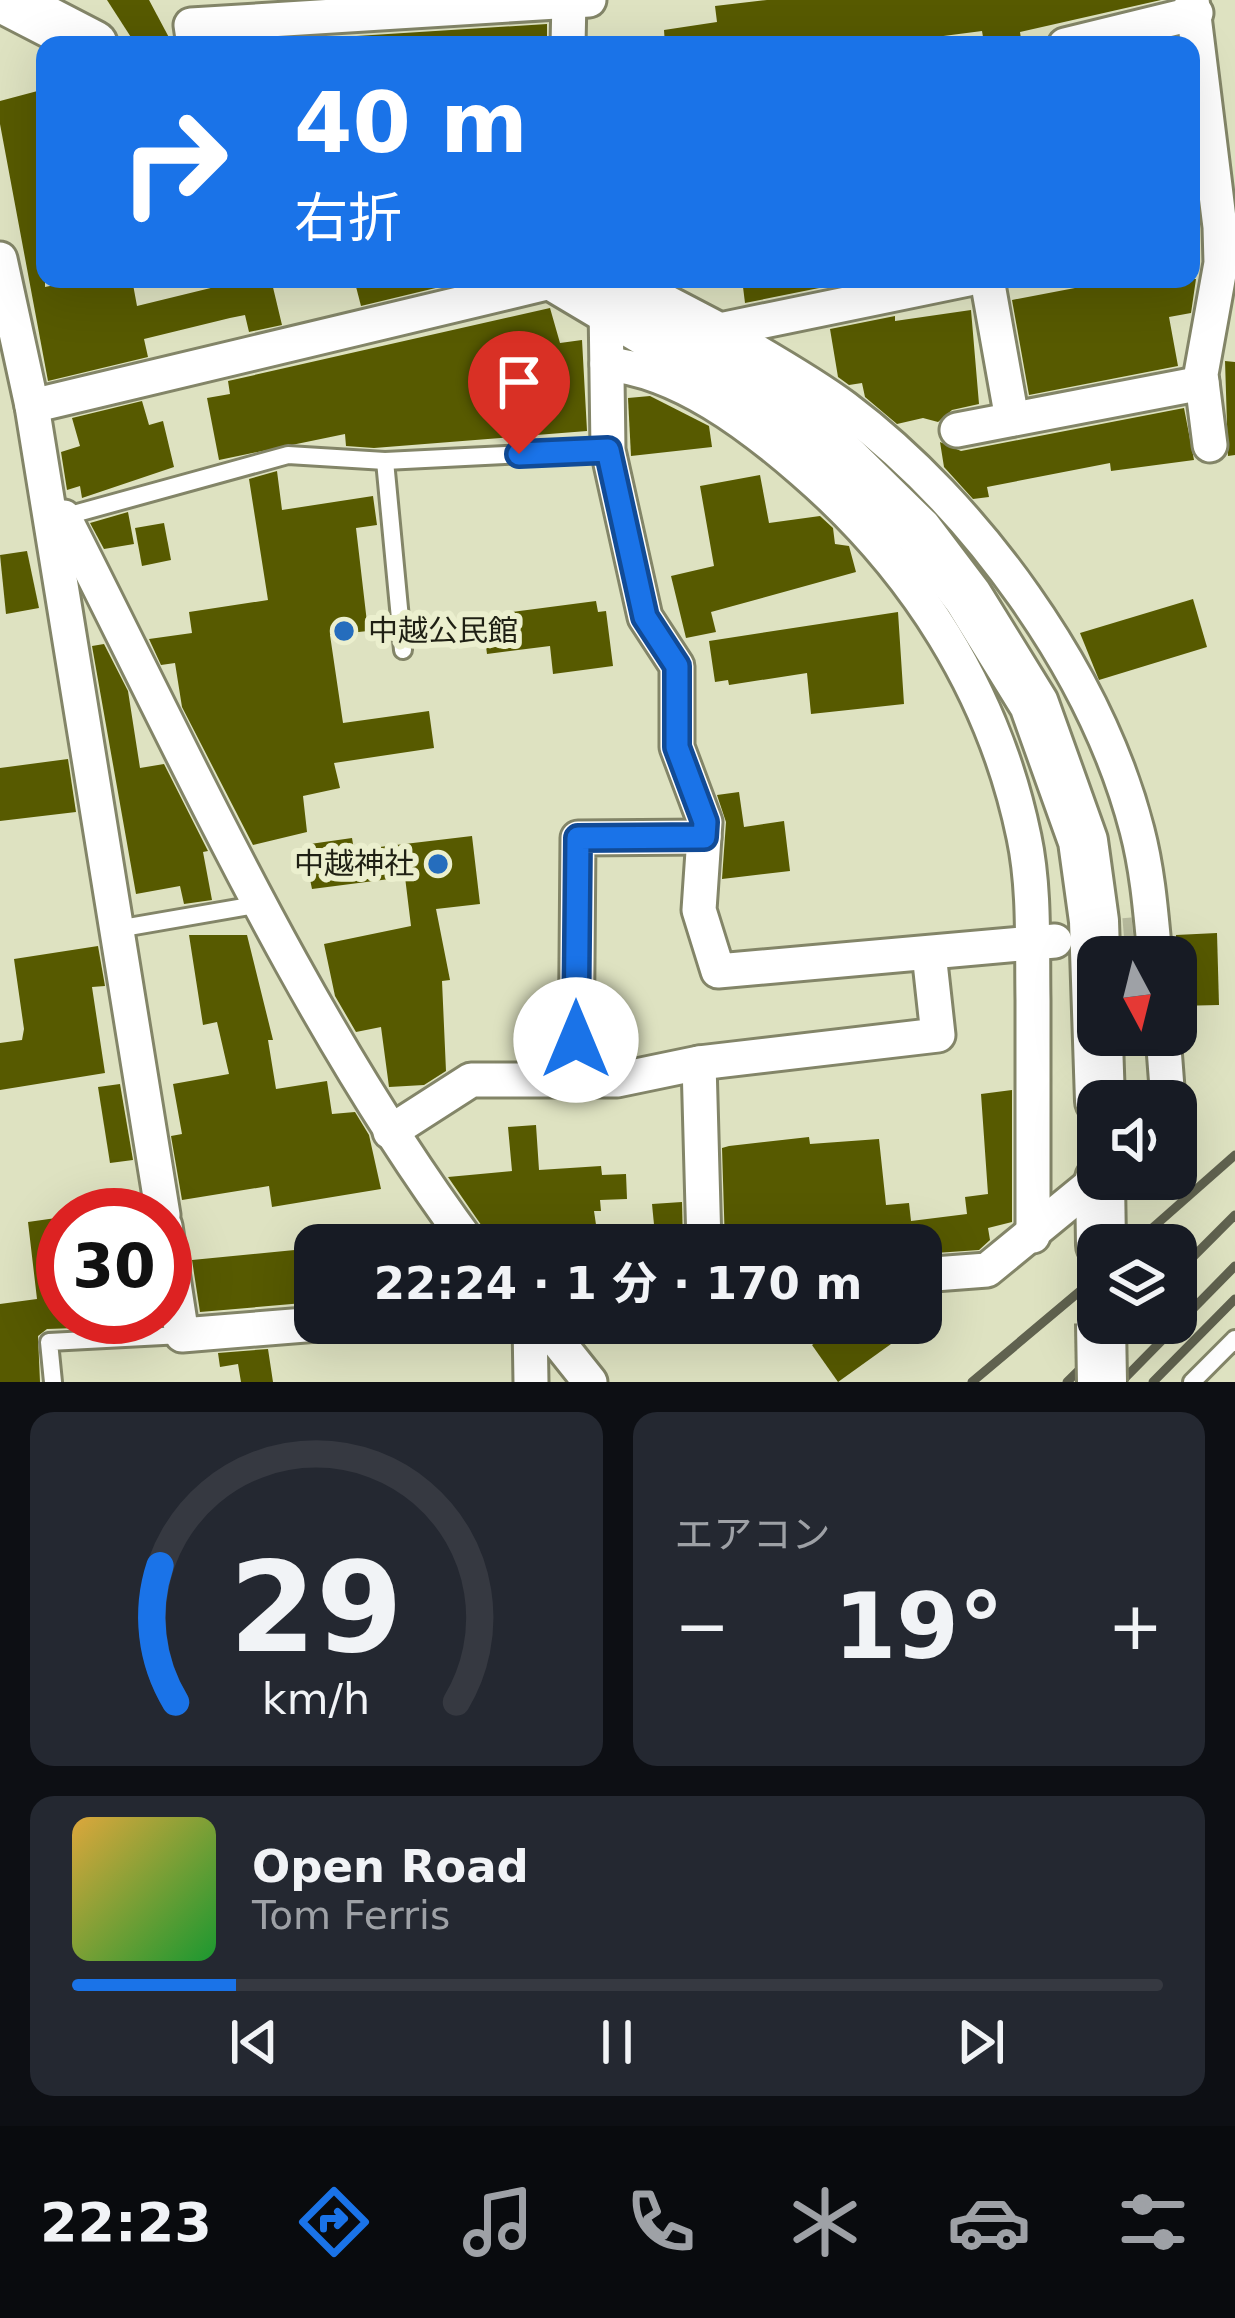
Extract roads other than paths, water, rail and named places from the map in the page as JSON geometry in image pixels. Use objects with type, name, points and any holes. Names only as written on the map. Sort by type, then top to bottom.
[{"type":"street","points":[[6,0],[76,36]]},
{"type":"street","points":[[192,23],[576,1],[570,36]]},
{"type":"street","points":[[1095,36],[1194,6],[1196,36]]},
{"type":"street","points":[[1200,118],[1206,230],[1221,262],[1202,383],[1210,445]]},
{"type":"street","points":[[0,260],[57,518],[159,1188]]},
{"type":"street","points":[[32,406],[561,288]]},
{"type":"street","points":[[575,288],[607,364],[608,450],[645,617],[677,666],[677,747],[705,822],[699,910],[718,971],[1044,940]]},
{"type":"street","points":[[579,288],[820,435],[918,531],[991,632],[1034,704],[1058,759],[1083,842],[1094,921],[1099,1080]]},
{"type":"street","points":[[640,288],[721,330],[845,408],[934,489],[1033,606],[1104,742],[1128,806],[1146,936]]},
{"type":"street","points":[[721,330],[924,288]]},
{"type":"street","points":[[989,288],[1012,419]]},
{"type":"street","points":[[607,364],[640,368],[725,412],[815,482],[899,564],[952,644],[1003,756],[1044,940],[1034,1236]]},
{"type":"street","points":[[957,430],[1202,383]]},
{"type":"street","points":[[57,518],[332,1041],[455,1224]]},
{"type":"street","points":[[576,1081],[578,838],[704,837]]},
{"type":"street","points":[[390,1132],[470,1080],[617,1081],[699,1063],[938,1035],[929,953]]},
{"type":"street","points":[[699,1063],[703,1224]]},
{"type":"street","points":[[942,1273],[987,1270],[1077,1198]]},
{"type":"street","points":[[192,1333],[294,1326]]},
{"type":"street","points":[[530,1344],[531,1382]]},
{"type":"street","points":[[560,1344],[590,1382]]},
{"type":"street","points":[[1101,1344],[1102,1382]]},
{"type":"lane","points":[[57,518],[288,455],[386,461],[608,450]]},
{"type":"lane","points":[[386,461],[403,650]]},
{"type":"lane","points":[[117,929],[261,904]]},
{"type":"lane","points":[[1192,1382],[1235,1339]]},
{"type":"lane","points":[[50,1344],[53,1382]]},
{"type":"tunnel","points":[[1075,939],[1133,934]]},
{"type":"railway","points":[[1157,1224],[1235,1155]]},
{"type":"railway","points":[[1197,1253],[1235,1215]]},
{"type":"railway","points":[[1121,1382],[1235,1266]]},
{"type":"railway","points":[[972,1382],[1077,1294]]},
{"type":"railway","points":[[1153,1382],[1235,1299]]},
{"type":"railway","points":[[1067,1382],[1106,1344]]},
{"type":"place","name":"中越公民館","points":[[344,631]]},
{"type":"place","name":"中越神社","points":[[438,864]]}]
